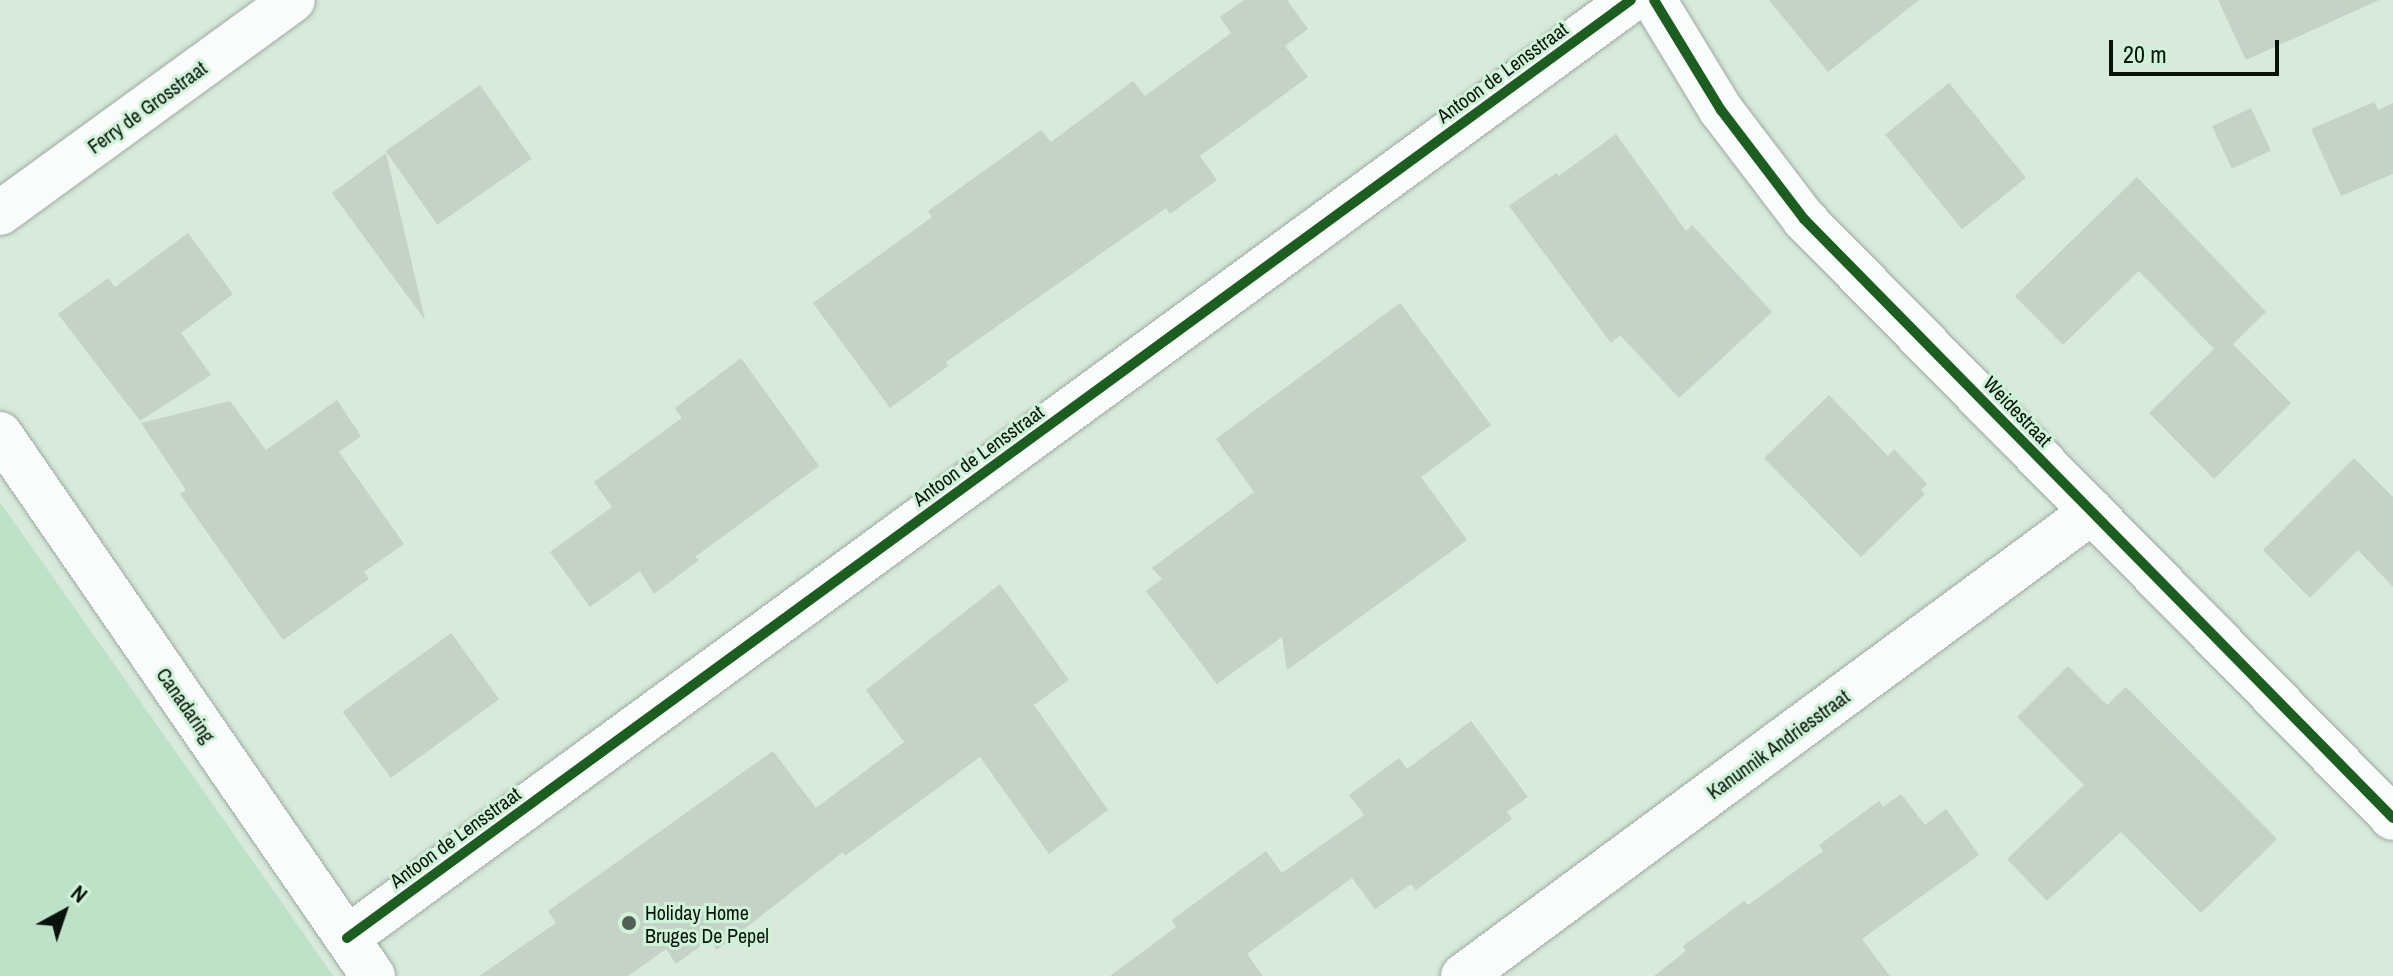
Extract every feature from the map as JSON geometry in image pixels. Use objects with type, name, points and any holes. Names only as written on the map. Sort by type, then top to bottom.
[{"type":"street","name":"Ferry de Grosstraat","points":[[0,213],[293,0]]},
{"type":"street","name":"Antoon de Lensstraat","points":[[347,938],[1631,0]]},
{"type":"street","name":"Weidestraat","points":[[1654,0],[1721,110],[1804,219],[2393,818]]},
{"type":"street","name":"Canadaring","points":[[0,434],[373,976]]},
{"type":"street","name":"Kanunnik Andriesstraat","points":[[1463,976],[2092,512]]},
{"type":"green space","points":[[0,502],[318,954],[333,976],[0,976]]},
{"type":"building","points":[[1244,0],[1287,0],[1308,29],[1285,46],[1308,77],[1200,156],[1217,180],[1170,214],[1166,208],[946,362],[948,366],[890,408],[813,303],[932,217],[928,211],[1041,130],[1051,142],[1133,81],[1145,96],[1231,33],[1220,17]]},
{"type":"building","points":[[1769,0],[1919,0],[1828,72]]},
{"type":"building","points":[[2218,0],[2379,0],[2246,60]]},
{"type":"building","points":[[1949,83],[2026,178],[1962,229],[1885,135]]},
{"type":"building","points":[[480,85],[532,159],[437,225],[386,151]]},
{"type":"building","points":[[2374,102],[2378,110],[2393,103],[2393,174],[2341,196],[2311,129]]},
{"type":"building","points":[[2251,108],[2271,151],[2232,169],[2212,126]]},
{"type":"building","points":[[1616,134],[1686,231],[1692,225],[1772,312],[1679,398],[1620,335],[1611,343],[1509,206],[1556,173],[1559,176]]},
{"type":"building","points":[[386,153],[425,320],[332,193]]},
{"type":"building","points":[[2137,177],[2266,312],[2233,344],[2291,403],[2214,479],[2149,413],[2214,349],[2139,271],[2063,345],[2015,296]]},
{"type":"building","points":[[188,233],[233,294],[181,333],[211,375],[140,421],[58,314],[108,278],[115,287]]},
{"type":"building","points":[[1400,303],[1491,425],[1421,477],[1467,540],[1287,670],[1282,637],[1217,684],[1146,591],[1162,579],[1152,568],[1254,492],[1216,439]]},
{"type":"building","points":[[741,358],[819,466],[695,557],[699,560],[654,594],[640,571],[590,607],[550,552],[612,507],[594,482],[682,418],[675,408]]},
{"type":"building","points":[[1829,395],[1888,456],[1894,449],[1927,484],[1921,490],[1925,494],[1861,557],[1764,458]]},
{"type":"building","points":[[337,400],[361,436],[339,452],[404,544],[364,572],[369,579],[283,640],[180,494],[186,490],[141,423],[230,401],[266,450]]},
{"type":"building","points":[[2354,458],[2393,497],[2393,587],[2358,550],[2310,598],[2263,550]]},
{"type":"building","points":[[1000,584],[1069,680],[1034,705],[1108,810],[1049,854],[980,757],[845,856],[843,852],[717,950],[710,939],[676,964],[666,949],[628,976],[479,976],[556,923],[548,911],[773,751],[816,808],[904,742],[866,690]]},
{"type":"building","points":[[451,633],[499,699],[391,778],[343,712]]},
{"type":"building","points":[[2068,666],[2107,705],[2126,687],[2277,839],[2201,913],[2121,832],[2047,901],[2007,859],[2084,785],[2017,717]]},
{"type":"building","points":[[1471,721],[1528,797],[1507,812],[1512,819],[1416,890],[1411,884],[1375,909],[1352,878],[1247,954],[1263,976],[1110,976],[1176,927],[1172,920],[1266,851],[1282,873],[1364,815],[1349,795],[1399,758],[1407,769]]},
{"type":"building","points":[[1901,794],[1925,825],[1946,809],[1979,855],[1862,939],[1890,976],[1654,976],[1686,951],[1683,946],[1744,901],[1748,905],[1823,851],[1819,845],[1879,801],[1883,807]]},
{"type":"cycle path","points":[[347,938],[1631,0]]},
{"type":"cycle path","points":[[1654,0],[1721,110],[1804,219],[2393,818]]},
{"type":"place","name":"Holiday Home Bruges De Pepel","points":[[629,923]]}]
